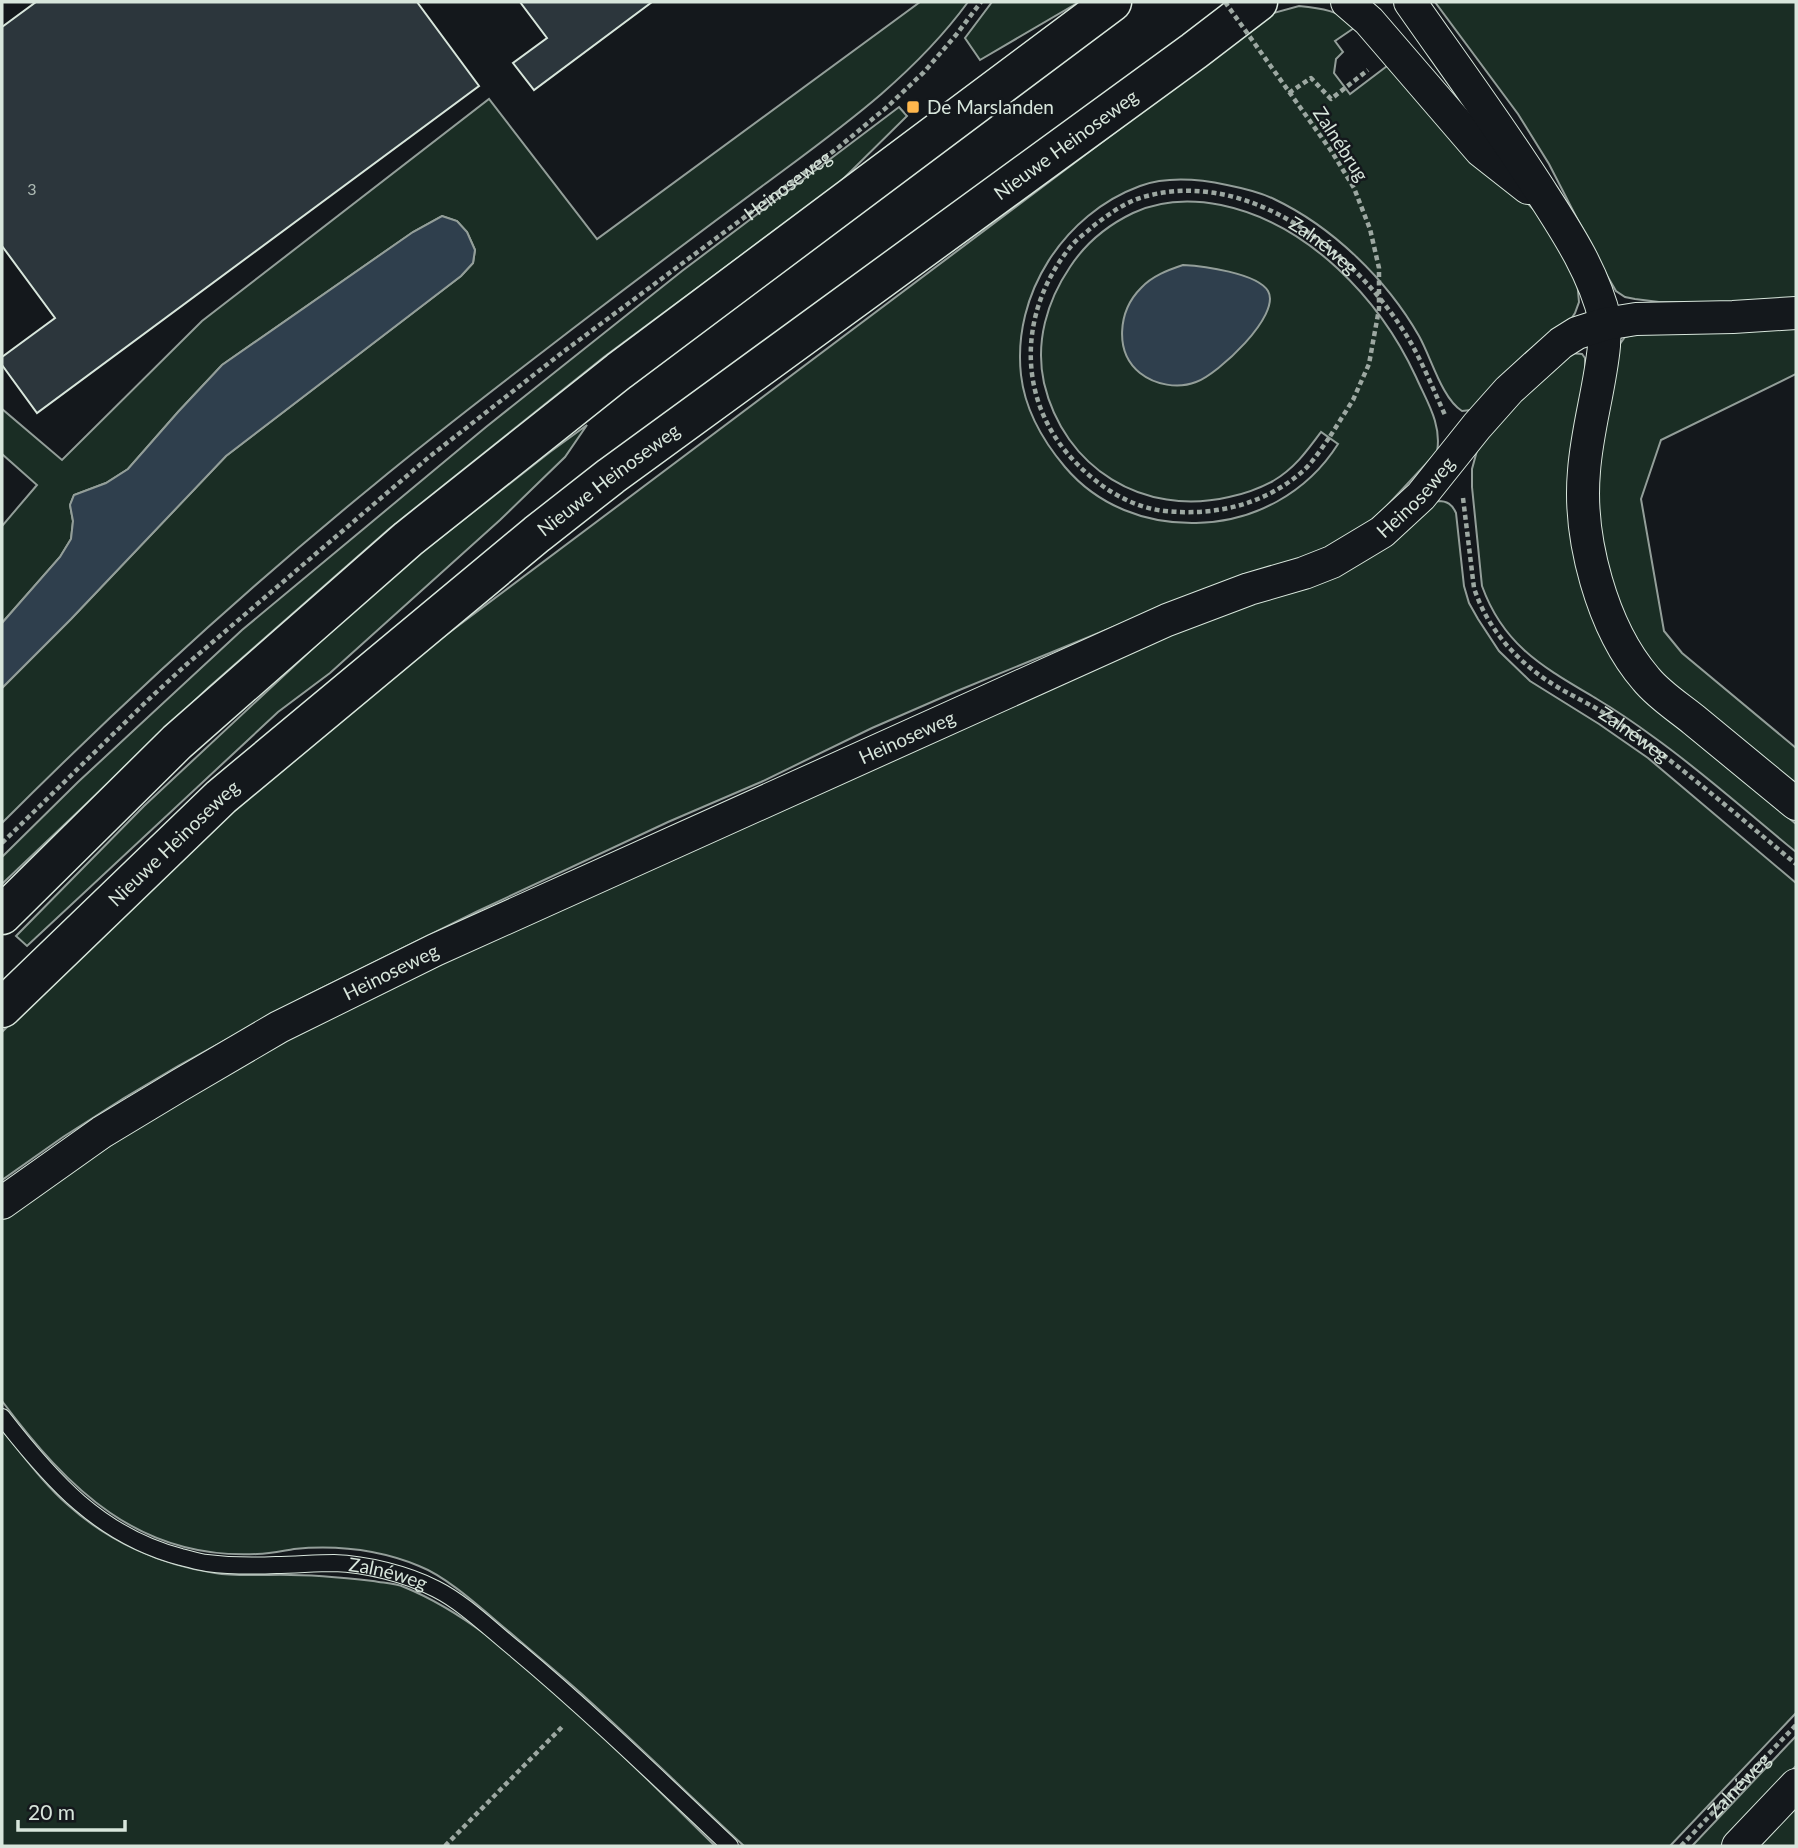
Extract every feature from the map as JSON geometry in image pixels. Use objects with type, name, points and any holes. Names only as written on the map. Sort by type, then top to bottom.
[{"type":"highway","points":[[2,915],[177,742],[408,538],[619,371],[1112,2]]},
{"type":"highway","name":"Nieuwe Heinoseweg","points":[[2,1008],[221,797],[537,534],[611,476],[1258,2]]},
{"type":"street","points":[[1347,2],[1369,21],[1481,151],[1549,204]]},
{"type":"street","points":[[1410,2],[1505,136],[1549,204],[1594,285],[1605,324],[1602,363],[1587,443],[1583,504],[1586,535],[1605,610],[1645,679],[1796,804]]},
{"type":"street","name":"Heinoseweg","points":[[2,1203],[102,1132],[279,1027],[435,950],[1167,621],[1227,597],[1332,562],[1382,532],[1402,515],[1509,390],[1561,343],[1577,333],[1636,318],[1796,313]]},
{"type":"street","points":[[1738,1846],[1796,1785]]},
{"type":"lane","name":"Zalnéweg","points":[[2,1417],[29,1452],[64,1489],[96,1517],[124,1536],[163,1552],[204,1563],[243,1566],[335,1563],[382,1570],[436,1588],[536,1667],[730,1846]]},
{"type":"path","name":"Heinoseweg","points":[[2,843],[187,664],[429,457],[563,352],[839,147],[887,107],[924,72],[981,2]]},
{"type":"path","name":"Zalnébrug","points":[[1225,2],[1332,152],[1354,188],[1370,229],[1378,268],[1379,309],[1369,364],[1353,401],[1329,438]]},
{"type":"path","points":[[1289,93],[1311,78],[1331,99],[1373,66]]},
{"type":"path","name":"Zalnéweg","points":[[1329,438],[1305,469],[1278,490],[1213,512],[1162,511],[1135,503],[1112,493],[1083,472],[1057,441],[1039,406],[1031,374],[1031,334],[1039,303],[1051,276],[1073,243],[1112,211],[1145,196],[1192,190],[1268,207],[1322,241],[1366,283],[1394,318],[1410,342],[1445,414],[1460,467],[1474,588],[1490,625],[1536,673],[1609,716],[1649,745],[1796,864]]},
{"type":"path","points":[[445,1846],[581,1707]]},
{"type":"path","name":"Zalnéweg","points":[[1681,1846],[1796,1725]]},
{"type":"green space","points":[[920,2],[968,2],[947,29],[899,78],[847,122],[497,387],[327,524],[184,649],[2,823],[2,688],[226,456],[461,276],[473,263],[475,250],[467,232],[457,221],[442,216],[413,232],[222,365],[128,469],[106,483],[74,495],[70,505],[73,521],[71,539],[60,557],[2,623],[2,526],[37,485],[2,454],[2,409],[62,460],[202,321],[489,99],[597,239]]},
{"type":"green space","points":[[992,2],[1079,2],[980,60],[965,38]]},
{"type":"green space","points":[[1435,2],[1796,2],[1796,298],[1768,302],[1659,302],[1625,297],[1616,291],[1549,164],[1518,114]]},
{"type":"green space","points":[[1299,6],[1337,14],[1357,26],[1335,41],[1343,52],[1336,59],[1334,73],[1350,94],[1391,63],[1539,215],[1577,280],[1579,302],[1568,324],[1527,352],[1471,410],[1462,411],[1443,388],[1419,336],[1391,295],[1357,257],[1317,224],[1257,192],[1206,181],[1161,181],[1140,186],[1113,199],[1088,216],[1067,237],[1049,261],[1035,287],[1025,315],[1020,345],[1023,388],[1036,424],[1065,467],[1092,492],[1124,510],[1159,520],[1196,523],[1217,521],[1258,510],[1295,490],[1311,477],[1338,444],[1321,432],[1294,465],[1263,486],[1229,497],[1197,501],[1167,500],[1138,492],[1112,479],[1089,462],[1069,439],[1054,413],[1044,383],[1042,337],[1049,308],[1062,280],[1076,259],[1106,229],[1154,205],[1176,202],[1209,203],[1253,214],[1283,228],[1338,268],[1383,320],[1401,348],[1429,404],[1437,432],[1437,452],[1384,509],[1359,531],[1310,557],[1179,600],[957,691],[478,911],[306,996],[178,1066],[63,1137],[2,1180],[2,1032],[85,949],[255,791],[394,674],[1194,73],[1252,19]]},
{"type":"green space","points":[[899,107],[907,116],[839,183],[604,357],[389,529],[208,688],[2,884],[2,857],[78,782],[242,630],[486,427],[682,271]]},
{"type":"green space","points":[[1796,326],[1796,374],[1661,440],[1641,499],[1664,631],[1682,653],[1796,748],[1796,785],[1654,669],[1616,602],[1599,533],[1597,474],[1617,348],[1625,337],[1637,334]]},
{"type":"green space","points":[[1570,353],[1582,354],[1585,358],[1585,376],[1574,441],[1644,699],[1796,824],[1796,852],[1673,751],[1528,654],[1502,625],[1491,607],[1482,586],[1472,487],[1472,469],[1478,447],[1519,400]]},
{"type":"green space","points":[[587,425],[565,457],[500,520],[330,673],[278,712],[27,946],[16,936],[144,806],[338,625],[412,560]]},
{"type":"green space","points":[[1438,501],[1449,504],[1456,513],[1464,586],[1469,603],[1499,651],[1530,681],[1648,758],[1796,883],[1796,1713],[1670,1846],[744,1846],[576,1689],[443,1579],[419,1566],[358,1550],[310,1548],[262,1554],[215,1553],[177,1545],[142,1531],[110,1513],[81,1490],[53,1463],[2,1401],[2,1217],[230,1069],[437,963]]},
{"type":"green space","points":[[2,1430],[50,1488],[68,1505],[118,1541],[156,1558],[221,1574],[320,1576],[393,1584],[446,1608],[505,1649],[541,1680],[619,1751],[715,1846],[2,1846]]},
{"type":"green space","points":[[1796,1736],[1796,1766],[1721,1846],[1692,1846]]},
{"type":"green space","points":[[1796,1800],[1796,1846],[1753,1846]]},
{"type":"water","points":[[442,216],[457,221],[467,232],[475,250],[473,263],[461,276],[226,456],[2,688],[2,623],[60,557],[71,539],[73,521],[70,505],[74,495],[106,483],[128,469],[222,365],[413,232]]},
{"type":"water","points":[[1183,265],[1229,272],[1253,279],[1268,291],[1270,302],[1257,328],[1218,368],[1196,382],[1167,385],[1146,377],[1132,364],[1126,354],[1122,331],[1127,308],[1141,288],[1155,277]]},
{"type":"building","points":[[36,2],[417,2],[479,86],[37,413],[2,365],[2,357],[55,318],[2,246],[2,27]]},
{"type":"building","points":[[520,2],[652,2],[534,90],[513,63],[547,38]]},
{"type":"place","name":"De Marslanden","points":[[913,107]]}]
